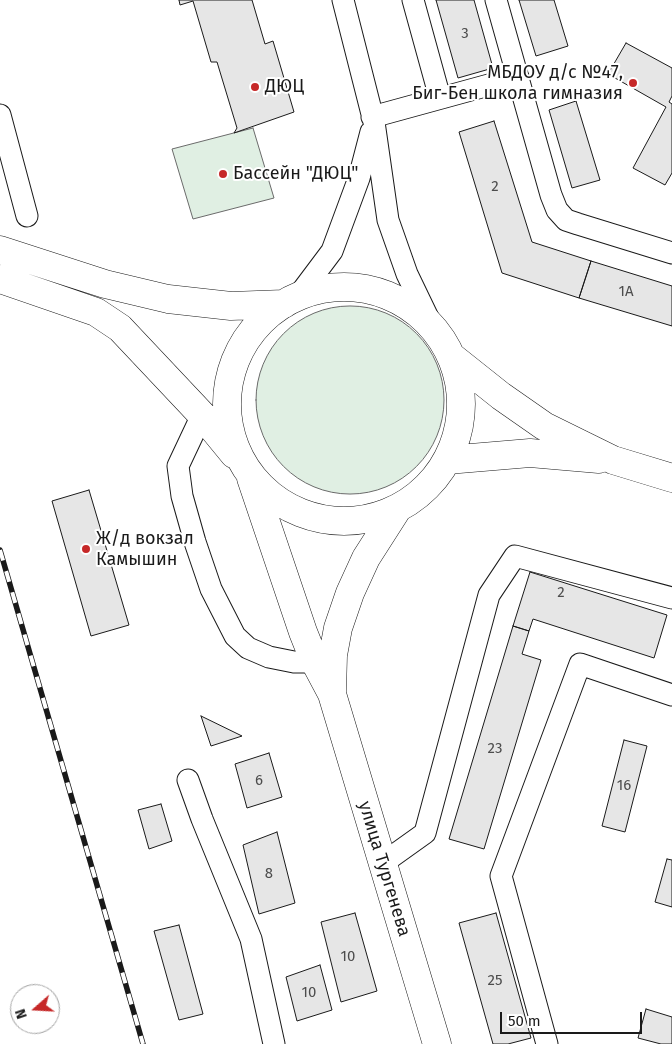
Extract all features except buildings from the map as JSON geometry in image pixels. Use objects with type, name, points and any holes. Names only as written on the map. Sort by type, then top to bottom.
[{"type":"main road","points":[[0,250],[105,284],[168,299],[231,306],[292,299],[339,287],[360,288],[381,293],[402,302],[433,328],[452,357],[458,377],[461,411],[455,442],[447,460],[430,484],[414,498],[398,508],[376,516],[354,520],[319,518],[283,503],[246,471],[202,415],[120,328],[96,312],[0,279]]},
{"type":"main road","points":[[292,299],[264,319],[248,338],[233,369],[228,398],[228,414],[234,443],[246,471],[315,662],[332,694]]},
{"type":"main road","points":[[452,357],[501,396],[544,426],[613,460],[672,478]]},
{"type":"main road","points":[[447,460],[530,453],[613,460]]},
{"type":"main road","points":[[332,694],[333,656],[338,628],[350,594],[366,558],[398,508]]},
{"type":"main road","name":"улица Тургенева","points":[[332,694],[437,1044]]},
{"type":"street","points":[[344,0],[373,120],[388,220],[407,274],[433,328]]},
{"type":"street","points":[[413,0],[440,98]]},
{"type":"street","points":[[496,0],[557,210],[566,220],[672,254]]},
{"type":"street","points":[[373,120],[440,98],[518,76]]},
{"type":"street","points":[[0,115],[27,216]]},
{"type":"street","points":[[292,299],[332,251],[359,178],[373,120]]},
{"type":"street","points":[[202,415],[178,466],[182,496],[194,542],[211,589],[235,636],[248,648],[269,657],[294,662],[315,662]]},
{"type":"street","points":[[382,863],[425,834],[488,595],[515,556],[672,598]]},
{"type":"street","points":[[547,1044],[501,876],[580,664],[672,696]]},
{"type":"street","points":[[188,780],[251,939],[274,1044]]},
{"type":"green space","name":"Бассейн \"ДЮЦ\"","points":[[253,128],[274,198],[193,219],[172,149]]},
{"type":"green space","points":[[350,306],[386,313],[402,322],[416,334],[428,348],[437,364],[444,400],[437,436],[428,452],[416,466],[402,478],[386,487],[350,494],[314,487],[298,478],[284,466],[272,452],[263,436],[256,400],[263,364],[272,348],[284,334],[298,322],[314,313]]},
{"type":"railway","points":[[0,550],[143,1044]]},
{"type":"place","name":"МБДОУ д/с №47, Биг-Бен школа гимназия","points":[[633,83]]},
{"type":"place","name":"ДЮЦ","points":[[255,87]]},
{"type":"place","name":"Бассейн \"ДЮЦ\"","points":[[223,174]]},
{"type":"place","name":"Ж/д вокзал Камышин","points":[[86,549]]}]
